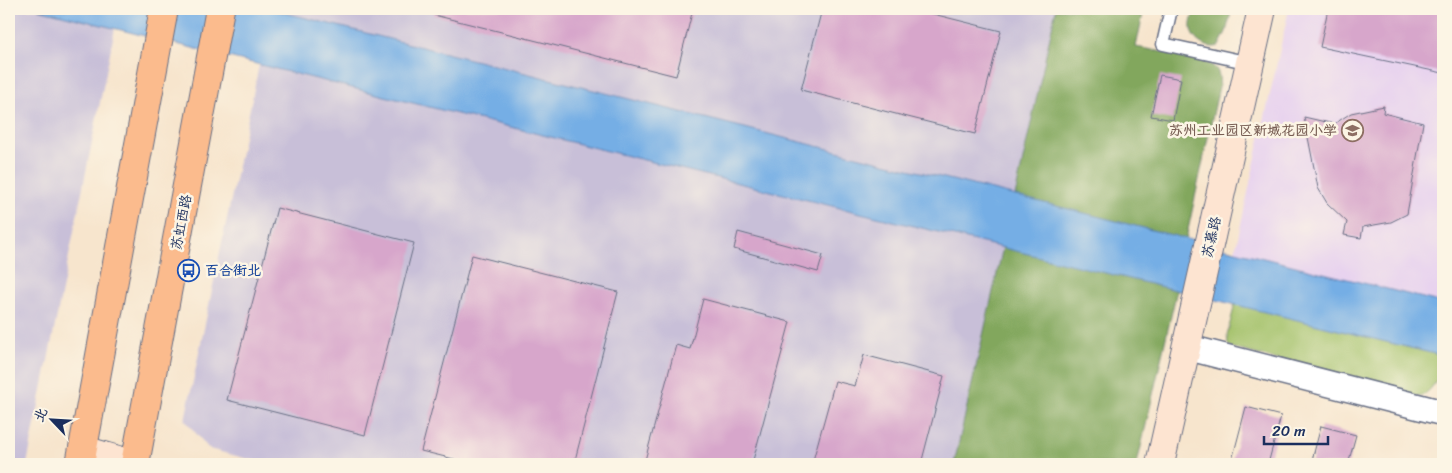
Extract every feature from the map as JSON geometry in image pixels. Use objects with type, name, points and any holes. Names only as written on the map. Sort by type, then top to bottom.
[{"type":"main road","points":[[134,464],[82,457],[164,9]]},
{"type":"main road","name":"苏虹西路","points":[[134,464],[220,9]]},
{"type":"main road","name":"苏慕路","points":[[1160,464],[1262,9]]},
{"type":"street","points":[[1186,347],[1442,409]]},
{"type":"lane","points":[[1171,9],[1163,44],[1250,63]]},
{"type":"shaded area","points":[[9,9],[38,9],[115,28],[27,464],[9,464]]},
{"type":"shaded area","points":[[270,9],[1056,9],[1015,196]]},
{"type":"shaded area","name":"苏州工业园区新城花园小学","points":[[1289,9],[1443,9],[1443,303],[1235,251]]},
{"type":"shaded area","points":[[259,65],[1003,247],[954,464],[268,464],[209,449],[185,420]]},
{"type":"green space","points":[[1056,9],[1144,9],[1136,47],[1199,60],[1213,66],[1217,70],[1219,87],[1186,239],[1015,196]]},
{"type":"green space","points":[[1195,9],[1232,9],[1226,32],[1219,46],[1206,46],[1194,37],[1191,27]]},
{"type":"green space","points":[[1003,247],[1177,290],[1137,464],[954,464]]},
{"type":"green space","points":[[1235,304],[1443,356],[1437,380],[1430,390],[1420,397],[1232,348],[1228,345],[1227,335]]},
{"type":"water","points":[[38,9],[270,9],[1443,303],[1443,356],[565,141]]},
{"type":"building","points":[[435,9],[693,9],[676,76],[434,15]]},
{"type":"building","points":[[822,9],[913,9],[1001,31],[975,134],[801,90]]},
{"type":"building","points":[[1328,9],[1443,9],[1443,73],[1320,47]]},
{"type":"building","points":[[1160,75],[1181,79],[1173,120],[1151,116]]},
{"type":"building","points":[[1384,106],[1383,113],[1423,123],[1407,214],[1391,222],[1363,227],[1361,238],[1344,235],[1347,222],[1327,203],[1318,188],[1304,117],[1334,124],[1351,113]]},
{"type":"building","points":[[277,208],[414,243],[365,435],[227,400]]},
{"type":"building","points":[[738,232],[823,255],[818,272],[734,249]]},
{"type":"building","points":[[472,255],[618,292],[574,464],[474,464],[421,451]]},
{"type":"building","points":[[703,299],[790,322],[752,464],[644,464],[676,345],[690,349]]},
{"type":"building","points":[[864,355],[944,376],[921,464],[812,464],[835,381],[855,386]]},
{"type":"building","points":[[1246,407],[1281,416],[1268,464],[1231,464]]},
{"type":"building","points":[[1321,426],[1356,435],[1348,464],[1311,464]]},
{"type":"place","name":"苏州工业园区新城花园小学","points":[[1353,130]]},
{"type":"place","name":"百合街北","points":[[189,270]]}]
